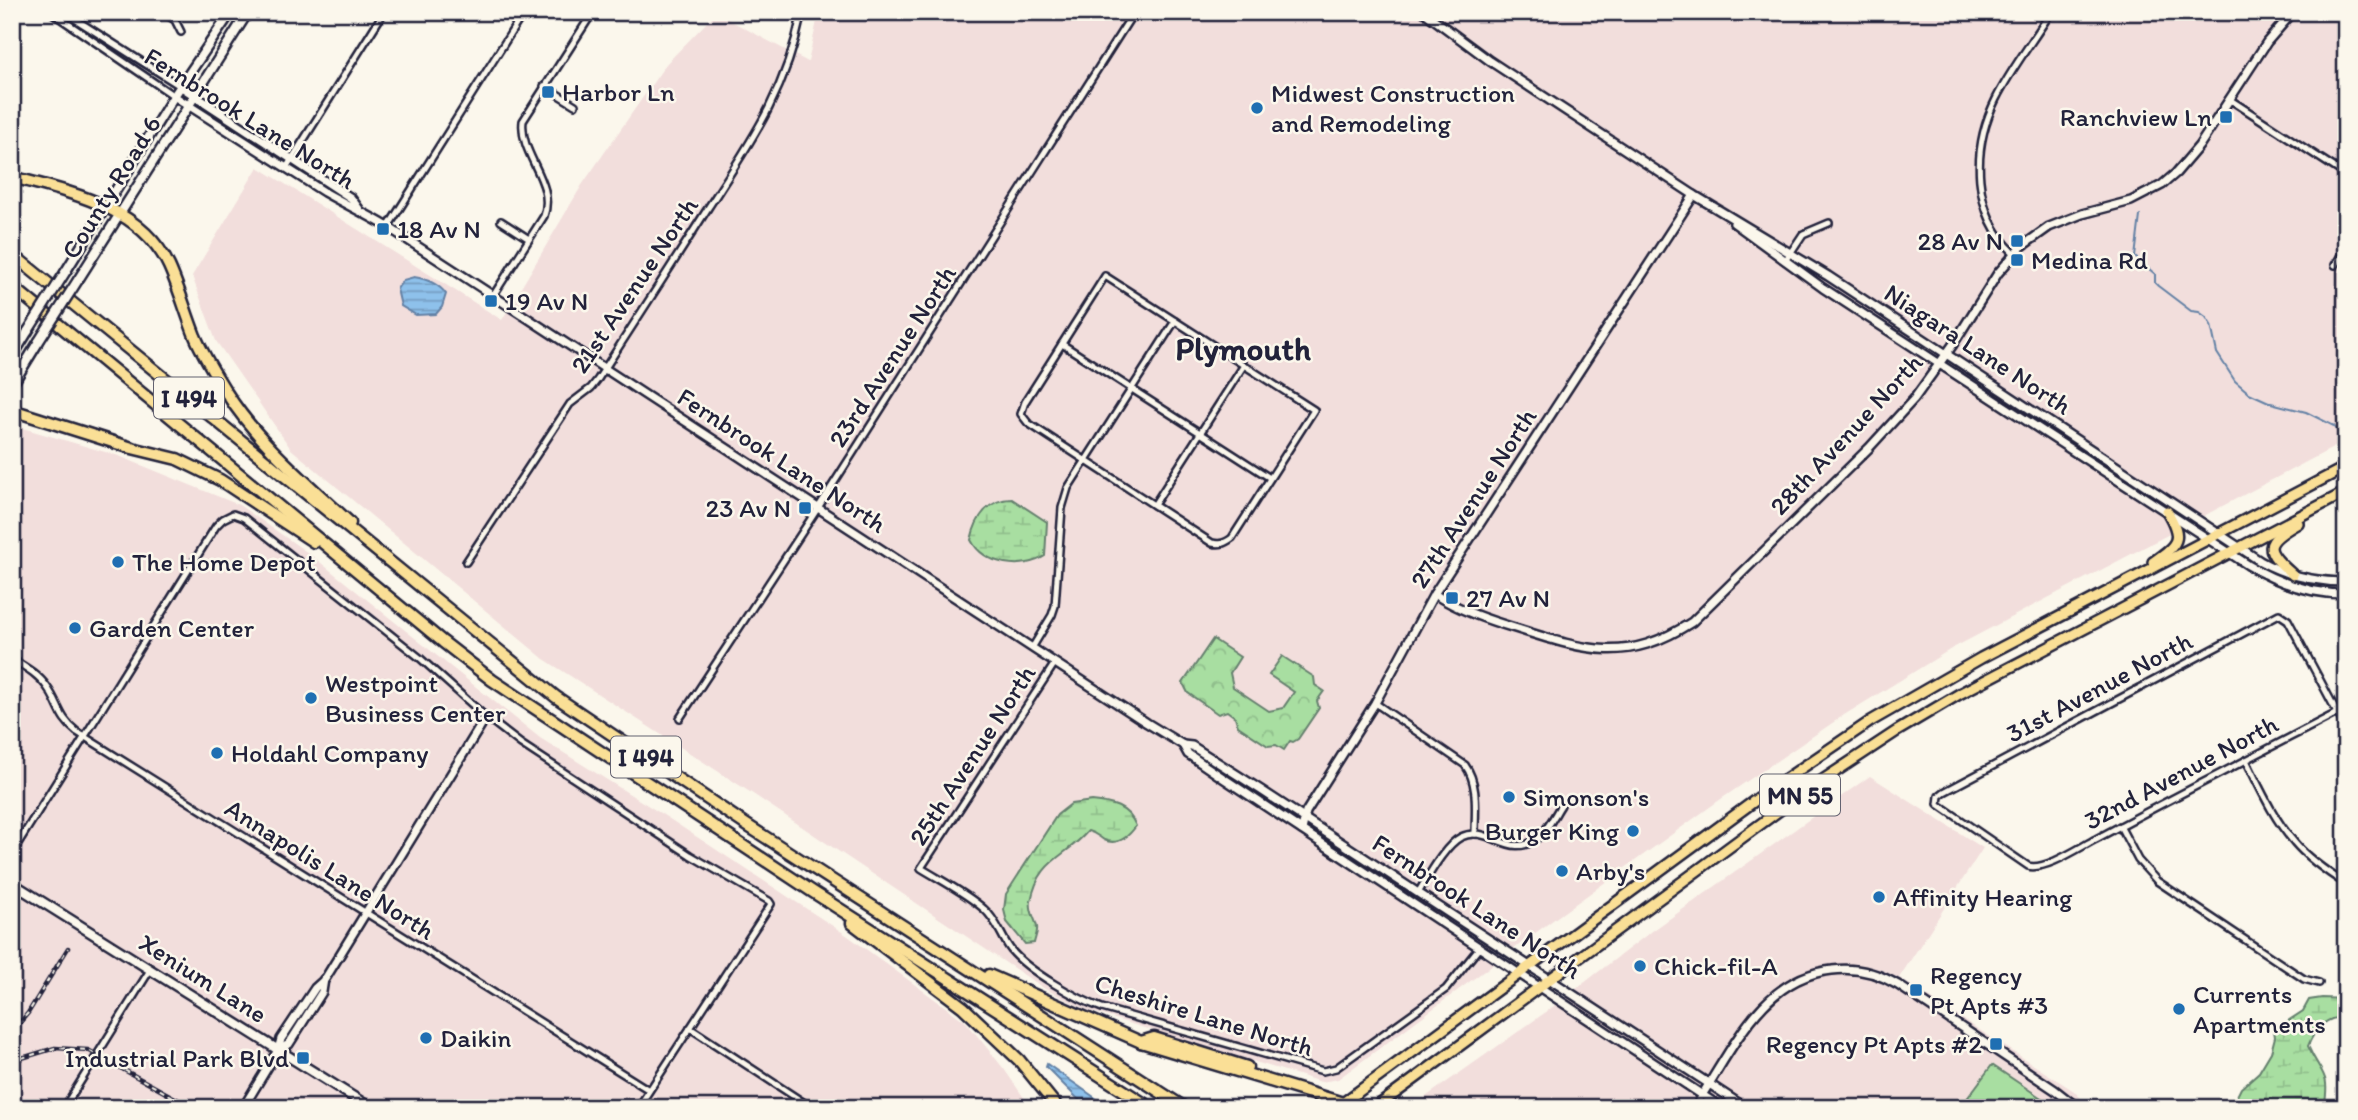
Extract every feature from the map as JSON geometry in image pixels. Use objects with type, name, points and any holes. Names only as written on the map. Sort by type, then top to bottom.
[{"type":"highway","points":[[12,177],[107,206],[148,237],[168,265],[197,338],[226,393],[252,427],[354,526],[365,542]]},
{"type":"highway","name":"I 494","points":[[12,254],[556,697],[734,817],[1185,1108]]},
{"type":"highway","name":"I 494","points":[[12,286],[492,680],[813,892],[1151,1108]]},
{"type":"highway","points":[[12,410],[177,460],[220,480],[359,573]]},
{"type":"highway","points":[[813,892],[963,1007],[1019,1060],[1058,1108]]},
{"type":"highway","points":[[942,951],[1013,987],[1141,1042],[1345,1105]]},
{"type":"main road","name":"County Road 6","points":[[12,357],[180,86],[231,12]]},
{"type":"main road","name":"County Road 6","points":[[12,385],[193,95],[248,12]]},
{"type":"main road","name":"MN 55","points":[[1345,1105],[1768,790],[1871,721],[1981,658],[2346,467]]},
{"type":"main road","name":"MN 55","points":[[1375,1108],[1791,802],[1896,731],[1961,693],[2346,492]]},
{"type":"main road","points":[[2293,575],[2274,558],[2271,547],[2274,539],[2333,499]]},
{"type":"main road","points":[[2132,579],[2175,545],[2178,539],[2177,529],[2167,511]]},
{"type":"main road","name":"Xenium Lane","points":[[12,883],[371,1108]]},
{"type":"street","name":"Fernbrook Lane North","points":[[51,12],[187,106],[346,205],[359,209],[388,227],[1182,745],[1188,754],[1722,1108]]},
{"type":"street","name":"Fernbrook Lane North","points":[[64,12],[351,198],[359,209]]},
{"type":"street","points":[[163,12],[174,20],[181,32]]},
{"type":"street","points":[[286,168],[384,12]]},
{"type":"street","points":[[388,227],[524,12]]},
{"type":"street","points":[[494,296],[544,216],[548,200],[522,129],[527,113],[593,12]]},
{"type":"street","name":"21st Avenue North","points":[[466,562],[570,404],[591,388],[604,369],[768,113],[789,62],[802,12]]},
{"type":"street","name":"23rd Avenue North","points":[[680,719],[1135,12]]},
{"type":"street","points":[[2014,253],[1995,232],[1983,203],[1980,151],[1986,124],[1996,99],[2051,12]]},
{"type":"street","name":"28th Avenue North","points":[[1434,594],[1465,612],[1584,648],[1622,649],[1659,640],[1692,622],[1874,443],[1914,399],[2014,253],[2035,236],[2065,219],[2131,201],[2162,185],[2188,160],[2279,26],[2293,12]]},
{"type":"street","name":"Niagara Lane North","points":[[1427,13],[1490,61],[1693,195],[1790,252],[2239,548],[2267,565],[2293,575],[2312,580],[2346,582]]},
{"type":"street","points":[[544,86],[575,105]]},
{"type":"street","points":[[2230,99],[2346,175]]},
{"type":"street","name":"27th Avenue North","points":[[1302,830],[1306,812],[1375,703],[1434,594],[1693,195]]},
{"type":"street","name":"Niagara Lane North","points":[[1711,206],[1785,261],[1939,364],[2258,571],[2286,584],[2313,591],[2346,594]]},
{"type":"street","points":[[501,221],[529,239]]},
{"type":"street","points":[[1785,261],[1803,234],[1829,223]]},
{"type":"street","points":[[2335,265],[2346,248]]},
{"type":"street","points":[[1105,276],[1175,321],[1314,410],[1232,538],[1222,544],[1212,543],[1024,420],[1021,414],[1021,407],[1105,276]]},
{"type":"street","points":[[1032,648],[1055,606],[1062,508],[1068,488],[1175,321]]},
{"type":"street","points":[[1062,344],[1270,478]]},
{"type":"street","points":[[1154,505],[1244,365]]},
{"type":"street","points":[[12,853],[216,526],[233,514],[244,518],[420,658],[486,717],[521,744],[690,855],[769,901],[771,904],[638,1108]]},
{"type":"street","name":"31st Avenue North","points":[[2034,868],[1940,807],[1937,800],[1944,792],[2001,761],[2276,616],[2283,615],[2288,620],[2337,713]]},
{"type":"street","name":"Annapolis Lane North","points":[[12,659],[38,676],[52,694],[61,716],[68,725],[85,737],[649,1090]]},
{"type":"street","name":"25th Avenue North","points":[[921,868],[1055,663]]},
{"type":"street","points":[[1375,703],[1465,765],[1475,787],[1475,834]]},
{"type":"street","name":"32nd Avenue North","points":[[2034,868],[2045,865],[2346,708]]},
{"type":"street","points":[[2337,713],[2346,729]]},
{"type":"street","points":[[243,1108],[278,1050],[282,1037],[315,988],[325,979],[486,717]]},
{"type":"street","name":"Fernbrook Lane North","points":[[1182,745],[1192,746],[1305,818],[1746,1108]]},
{"type":"street","points":[[2246,760],[2272,810],[2295,844],[2346,884]]},
{"type":"street","points":[[1418,893],[1453,843],[1461,837],[1475,834],[1504,844],[1523,845],[1540,836],[1561,805]]},
{"type":"street","points":[[2120,826],[2138,860],[2157,881],[2304,979],[2319,983]]},
{"type":"street","name":"Cheshire Lane North","points":[[921,868],[982,907],[994,921],[1011,950],[1025,963],[1085,1002],[1323,1071],[1336,1068],[1432,1001],[1460,974],[1479,948]]},
{"type":"street","points":[[1694,1108],[1754,1017],[1774,995],[1795,980],[1811,974],[1844,969],[1874,973],[1898,985],[2078,1108]]},
{"type":"street","points":[[64,1108],[150,970]]},
{"type":"street","points":[[690,1028],[813,1108]]},
{"type":"shaded area","points":[[819,12],[2043,12],[2059,22],[2066,12],[2346,12],[2346,441],[1951,649],[1844,715],[1721,799],[1338,1079],[1321,1082],[1089,1011],[1045,989],[750,792],[544,659],[291,449],[216,341],[192,276],[258,167],[502,320],[582,185],[666,64],[716,13],[808,62]]},
{"type":"shaded area","points":[[12,425],[119,456],[239,505],[311,555],[540,738],[848,936],[966,1022],[1031,1108],[12,1108]]},
{"type":"shaded area","points":[[1870,776],[1983,848],[1899,978],[2074,1091],[2090,1108],[1410,1108],[1546,1012],[1644,937]]},
{"type":"green space","points":[[1012,499],[1047,522],[1045,556],[1036,561],[1015,564],[994,560],[985,555],[971,540],[984,511],[996,502]]},
{"type":"green space","points":[[1213,639],[1240,657],[1230,673],[1233,687],[1269,711],[1283,708],[1294,692],[1269,675],[1282,656],[1314,677],[1315,685],[1324,691],[1317,701],[1319,708],[1298,739],[1290,741],[1284,750],[1276,745],[1268,746],[1238,726],[1235,717],[1227,711],[1218,714],[1188,693],[1183,683]]},
{"type":"green space","points":[[1092,801],[1124,810],[1136,826],[1126,836],[1114,842],[1088,831],[1046,868],[1035,887],[1031,901],[1031,911],[1037,927],[1034,943],[1025,944],[1007,922],[1004,910],[1006,894],[1057,815],[1071,804]]},
{"type":"green space","points":[[2346,999],[2346,1017],[2322,1024],[2308,1046],[2324,1074],[2324,1108],[2231,1108],[2241,1088],[2259,1072],[2271,1052],[2274,1030],[2303,1011],[2309,1000]]},
{"type":"green space","points":[[1992,1065],[2056,1108],[1960,1108]]},
{"type":"water","points":[[414,277],[432,282],[446,294],[442,307],[436,314],[416,315],[401,306],[397,289],[403,280]]},
{"type":"water","points":[[1047,1064],[1109,1108],[1087,1108],[1046,1067]]},
{"type":"waterway","points":[[2140,216],[2135,257],[2155,274],[2155,283],[2158,286],[2191,311],[2206,317],[2211,325],[2217,353],[2235,381],[2249,393],[2271,403],[2306,412],[2334,426],[2346,441]]},
{"type":"railway","points":[[12,1032],[28,1013],[68,948]]},
{"type":"railway","points":[[12,1061],[55,1048],[88,1050],[193,1108]]},
{"type":"place","name":"Harbor Ln","points":[[548,92]]},
{"type":"place","name":"Midwest Construction and Remodeling","points":[[1257,108]]},
{"type":"place","name":"Ranchview Ln","points":[[2226,117]]},
{"type":"place","name":"18 Av N","points":[[383,229]]},
{"type":"place","name":"28 Av N","points":[[2017,241]]},
{"type":"place","name":"Medina Rd","points":[[2017,260]]},
{"type":"place","name":"19 Av N","points":[[491,301]]},
{"type":"place","name":"23 Av N","points":[[805,508]]},
{"type":"place","name":"The Home Depot","points":[[118,562]]},
{"type":"place","name":"27 Av N","points":[[1452,598]]},
{"type":"place","name":"Garden Center","points":[[75,628]]},
{"type":"place","name":"Westpoint Business Center","points":[[311,698]]},
{"type":"place","name":"Holdahl Company","points":[[217,753]]},
{"type":"place","name":"Simonson's","points":[[1509,797]]},
{"type":"place","name":"Burger King","points":[[1633,831]]},
{"type":"place","name":"Arby's","points":[[1562,871]]},
{"type":"place","name":"Affinity Hearing","points":[[1879,897]]},
{"type":"place","name":"Chick-fil-A","points":[[1640,966]]},
{"type":"place","name":"Regency Pt Apts #3","points":[[1916,990]]},
{"type":"place","name":"Currents Apartments","points":[[2179,1009]]},
{"type":"place","name":"Daikin","points":[[426,1038]]},
{"type":"place","name":"Regency Pt Apts #2","points":[[1996,1044]]},
{"type":"place","name":"Industrial Park Blvd","points":[[303,1058]]},
{"type":"district","name":"Plymouth","points":[[1243,348]]}]
